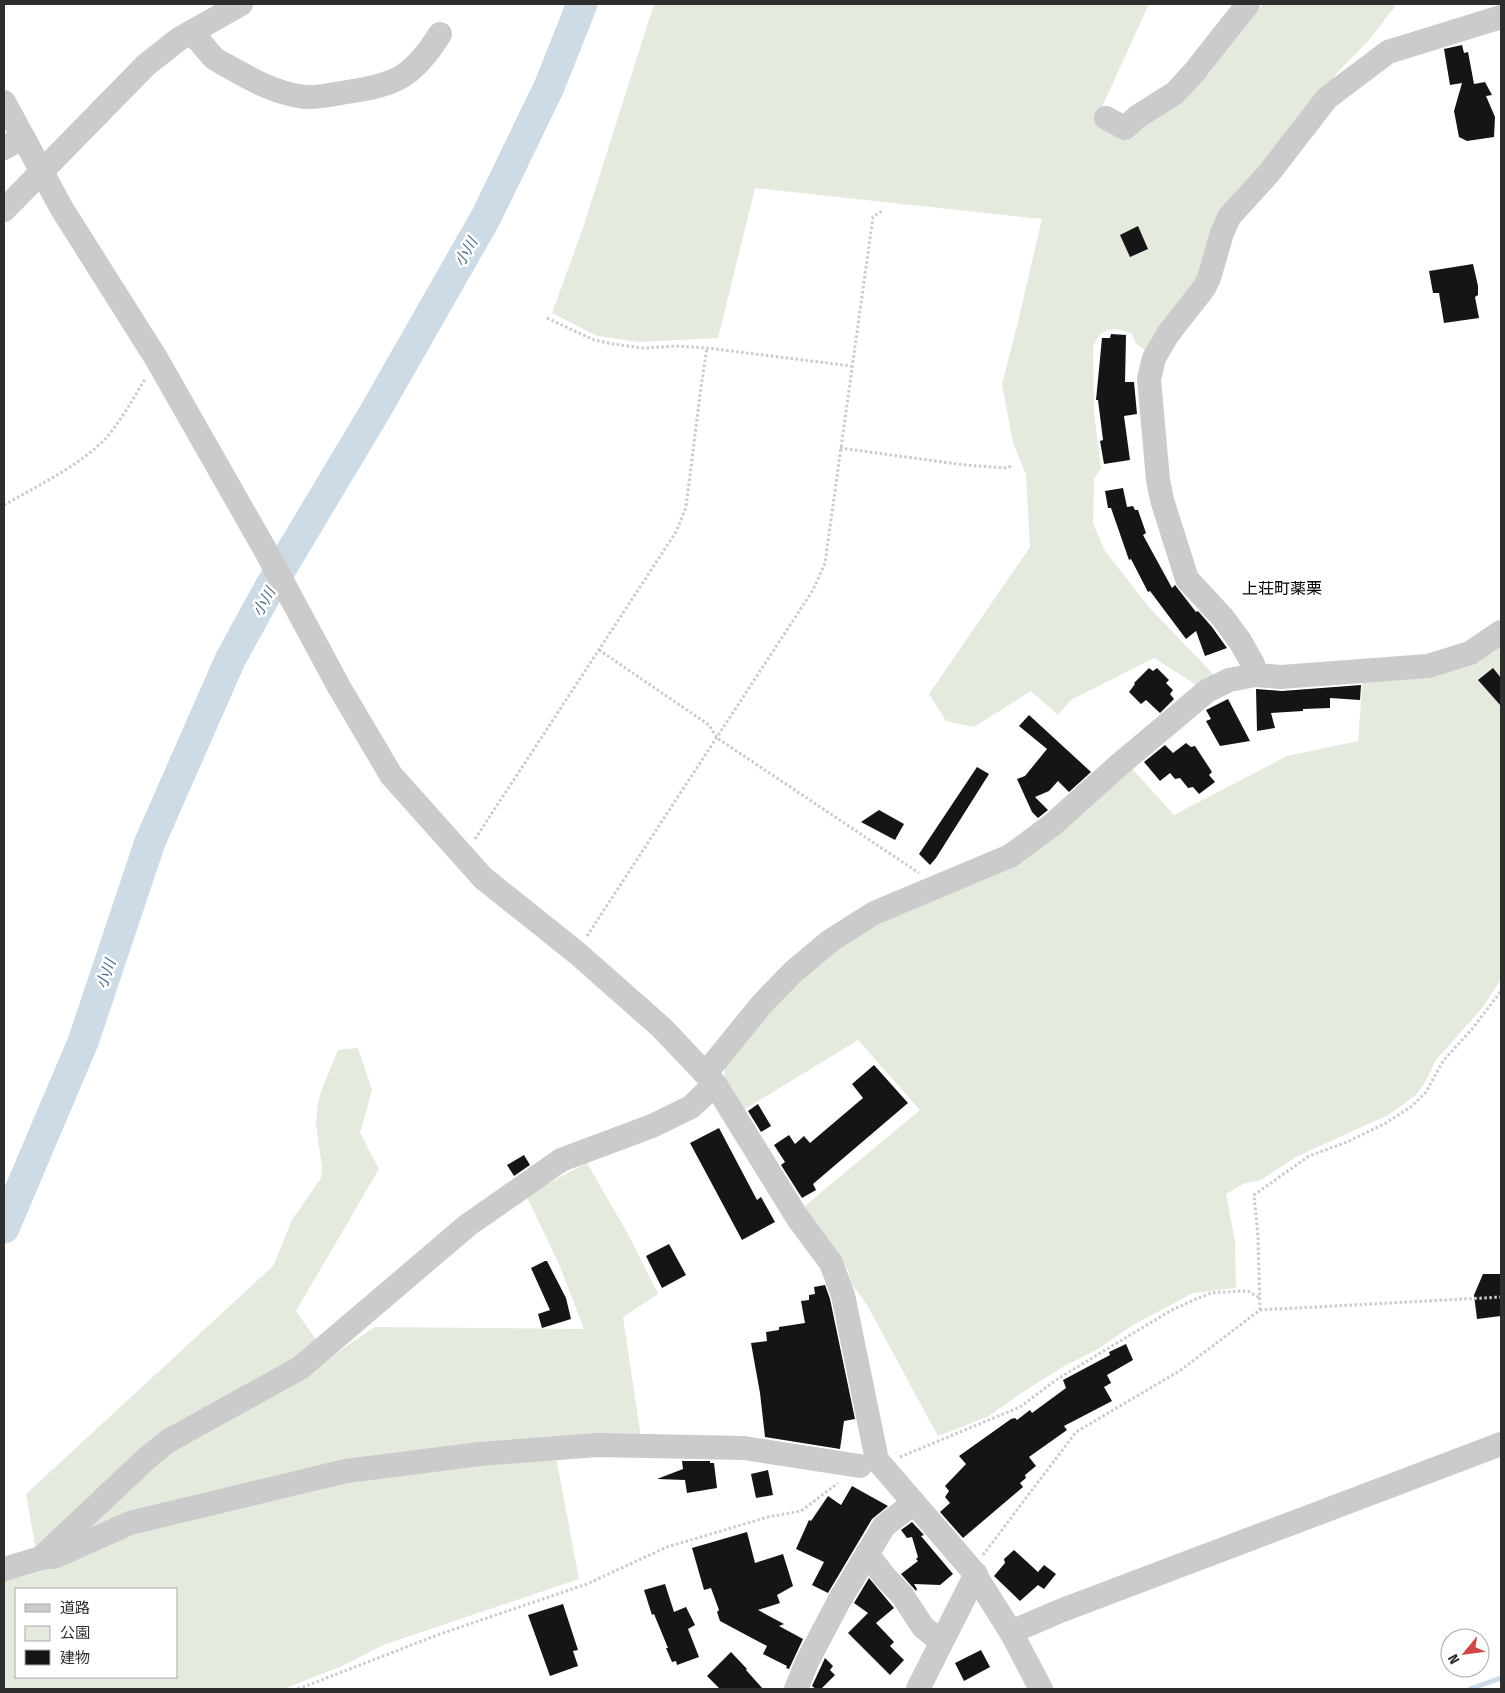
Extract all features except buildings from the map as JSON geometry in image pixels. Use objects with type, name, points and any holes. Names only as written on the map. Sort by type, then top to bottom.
[{"type":"street","points":[[4,210],[146,65],[179,39],[240,4]]},
{"type":"street","points":[[1106,118],[1125,128],[1136,117],[1175,93],[1196,70],[1248,4]]},
{"type":"street","points":[[1255,674],[1253,664],[1223,618],[1187,579],[1162,500],[1158,480],[1150,379],[1154,358],[1168,334],[1204,288],[1229,217],[1269,173],[1327,98],[1388,52],[1501,17]]},
{"type":"street","points":[[192,32],[215,58],[268,87],[307,97],[358,92],[400,79],[418,64],[440,34]]},
{"type":"street","points":[[4,102],[13,142],[42,173],[62,209],[156,358],[267,553],[339,687],[391,775],[483,878],[576,953],[662,1028],[710,1079],[796,1217],[831,1263],[843,1295],[878,1460],[871,1465]]},
{"type":"street","points":[[41,1558],[147,1458],[168,1441],[300,1368],[468,1224],[560,1160],[652,1126],[691,1107],[762,1004],[794,972],[830,941],[874,913],[1010,856],[1052,825],[1119,764],[1207,691],[1230,680],[1255,674],[1281,677],[1428,666],[1470,653],[1501,632]]},
{"type":"street","points":[[1011,1632],[1060,1610],[1501,1444]]},
{"type":"street","points":[[4,1569],[41,1558],[54,1557],[130,1523],[346,1471],[480,1454],[598,1445],[744,1448],[871,1465],[914,1504],[971,1578],[1011,1632],[1041,1689]]},
{"type":"street","points":[[796,1689],[807,1662],[839,1601],[884,1526],[914,1504]]},
{"type":"street","points":[[867,1554],[902,1595],[923,1627],[934,1636]]},
{"type":"street","points":[[909,1689],[941,1618],[971,1578]]},
{"type":"street","points":[[918,1689],[971,1578]]},
{"type":"path","points":[[576,953],[813,590],[825,563],[873,217],[883,210]]},
{"type":"path","points":[[547,318],[594,340],[613,344],[643,348],[676,346],[707,348],[851,366]]},
{"type":"path","points":[[464,856],[676,532],[686,507],[700,387],[707,348]]},
{"type":"path","points":[[4,505],[85,457],[106,437],[125,412],[156,358]]},
{"type":"path","points":[[840,448],[965,465],[1007,468],[1013,465]]},
{"type":"path","points":[[598,650],[709,725],[717,738],[938,886]]},
{"type":"path","points":[[1260,1310],[1258,1236],[1254,1195],[1309,1156],[1370,1130],[1412,1106],[1426,1092],[1443,1061],[1473,1028],[1501,991]]},
{"type":"path","points":[[298,1689],[440,1634],[587,1584],[666,1547],[768,1517],[801,1511],[871,1465],[1020,1407],[1056,1380],[1170,1311],[1211,1293],[1240,1290],[1248,1291],[1260,1298]]},
{"type":"path","points":[[971,1578],[1076,1432],[1180,1370],[1260,1310],[1501,1297]]},
{"type":"green space","points":[[654,4],[1149,4],[1096,120],[1127,140],[1152,112],[1185,93],[1208,75],[1263,4],[1397,4],[1369,40],[1337,73],[1222,218],[1203,280],[1147,351],[1136,344],[1132,334],[1114,329],[1100,335],[1093,347],[1094,413],[1101,468],[1094,479],[1093,523],[1105,551],[1148,606],[1214,675],[1198,686],[1154,658],[1071,700],[1058,715],[1031,691],[974,727],[946,721],[929,694],[1030,547],[1026,474],[1013,443],[1002,384],[1042,219],[755,188],[718,338],[639,342],[597,336],[552,313],[583,228]]},
{"type":"green space","points":[[1501,639],[1501,979],[1483,1007],[1436,1060],[1424,1084],[1415,1096],[1388,1115],[1296,1157],[1261,1180],[1243,1184],[1226,1194],[1235,1241],[1236,1288],[1193,1293],[1133,1325],[1098,1349],[1061,1368],[987,1417],[938,1436],[867,1305],[852,1284],[848,1270],[841,1258],[801,1209],[920,1110],[858,1040],[742,1111],[725,1077],[725,1059],[815,961],[936,891],[1128,764],[1174,815],[1287,756],[1358,741],[1363,676]]},
{"type":"green space","points":[[358,1048],[372,1090],[360,1133],[379,1169],[296,1311],[329,1358],[375,1327],[584,1329],[558,1262],[526,1195],[587,1163],[629,1236],[658,1294],[623,1317],[642,1445],[554,1447],[579,1579],[383,1645],[342,1666],[284,1689],[4,1689],[4,1581],[39,1568],[26,1494],[273,1266],[292,1220],[321,1178],[322,1167],[316,1125],[318,1102],[338,1050]]},
{"type":"waterway","name":"小川","points":[[4,1228],[83,1042],[150,842],[230,660],[270,587],[373,415],[486,217],[549,87],[582,4]]},
{"type":"waterway","points":[[1470,1689],[1501,1678]]},
{"type":"district","name":"上荘町薬栗","points":[[1282,588]]}]
